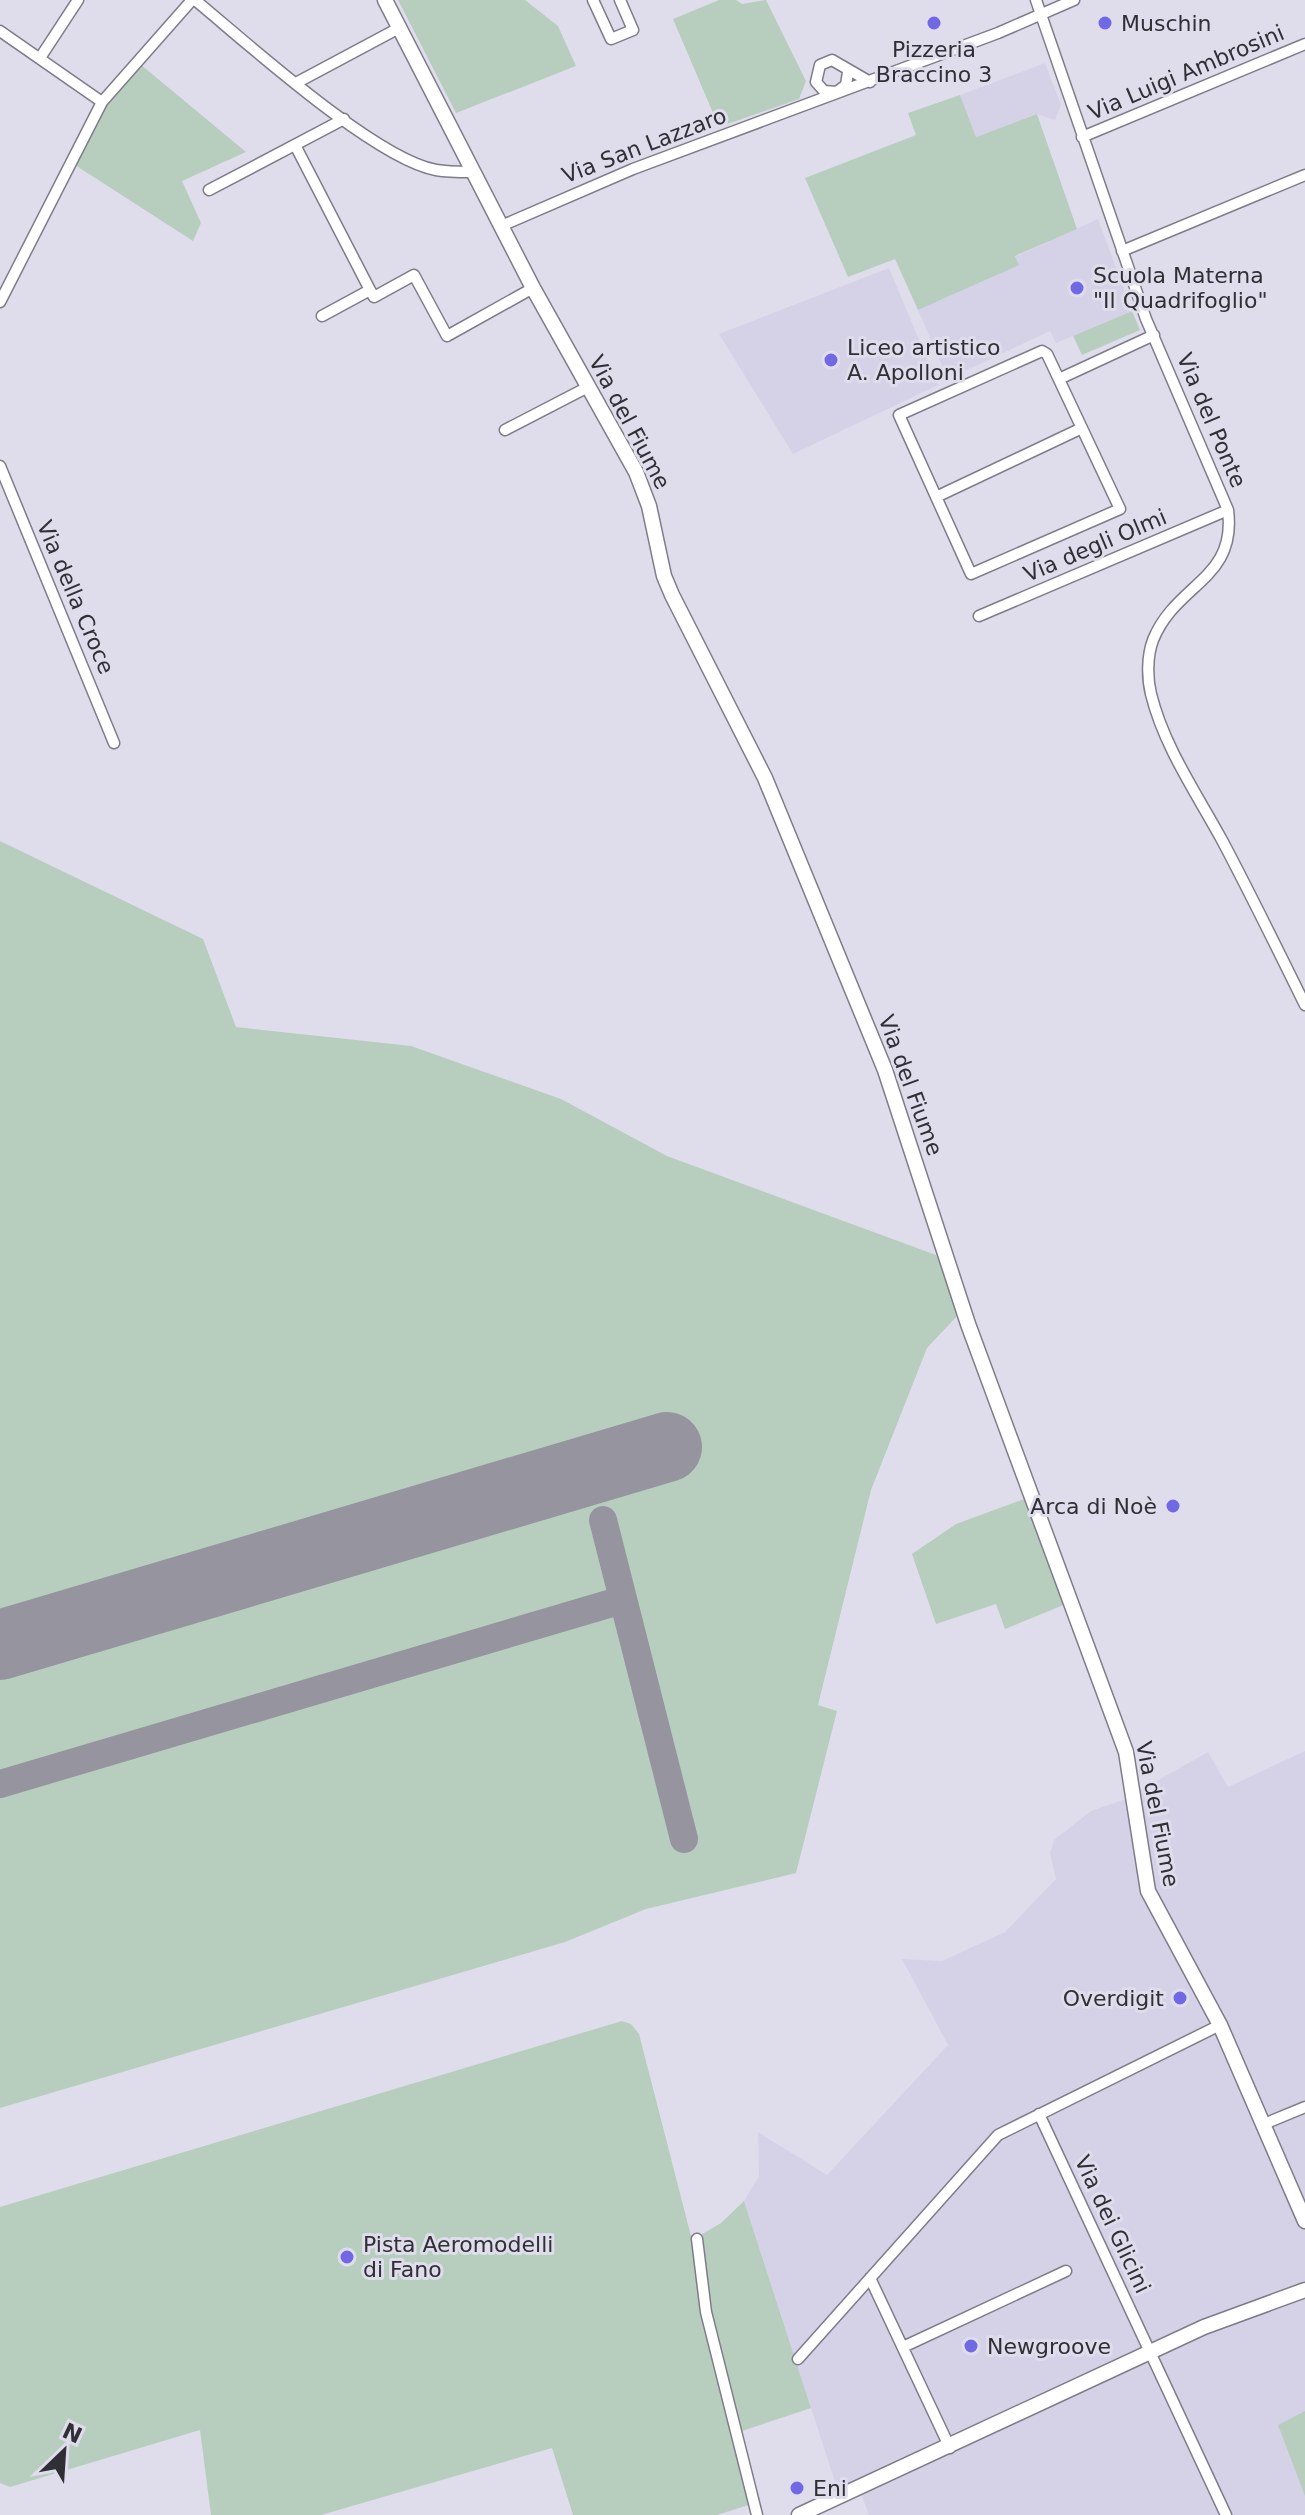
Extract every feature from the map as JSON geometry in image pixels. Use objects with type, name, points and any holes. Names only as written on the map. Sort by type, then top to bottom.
[{"type":"street","points":[[40,58],[78,0]]},
{"type":"street","points":[[0,302],[102,102],[194,0],[296,83],[394,151],[434,170],[472,172]]},
{"type":"street","name":"Via del Fiume","points":[[385,0],[533,288],[636,472],[649,506],[664,576],[672,595],[765,778],[885,1070],[993,1396],[1085,1633],[1126,1752],[1148,1891],[1220,2025],[1305,2221]]},
{"type":"street","points":[[593,0],[611,39],[633,30],[620,0]]},
{"type":"street","points":[[1026,22],[1037,0],[1059,6]]},
{"type":"street","name":"Via del Ponte","points":[[1037,0],[1039,14],[1122,251],[1228,510],[1231,532],[1228,547],[1216,567],[1168,615],[1153,641],[1149,666],[1151,694],[1175,756],[1305,1005]]},
{"type":"street","name":"Via San Lazzaro","points":[[501,226],[633,169],[870,82],[1026,22],[1074,0]]},
{"type":"street","points":[[296,83],[399,28]]},
{"type":"street","points":[[0,31],[102,102]]},
{"type":"street","name":"Via Luigi Ambrosini","points":[[1082,137],[1305,44]]},
{"type":"street","points":[[804,106],[816,82],[816,71],[824,62],[837,61],[848,72],[870,82]]},
{"type":"street","points":[[816,82],[824,91],[837,92],[846,85],[848,72]]},
{"type":"street","points":[[209,190],[344,119]]},
{"type":"street","points":[[295,145],[374,297],[414,275],[447,336],[533,288]]},
{"type":"street","points":[[1122,251],[1305,175]]},
{"type":"street","points":[[322,316],[370,290]]},
{"type":"street","points":[[1059,379],[1154,335]]},
{"type":"street","points":[[1042,351],[1047,354],[1059,379],[1120,509],[971,574],[899,415],[1042,351]]},
{"type":"street","points":[[505,430],[588,387]]},
{"type":"street","points":[[936,497],[1082,428]]},
{"type":"street","name":"Via della Croce","points":[[0,466],[114,743]]},
{"type":"street","name":"Via degli Olmi","points":[[979,616],[1228,510]]},
{"type":"street","points":[[798,2359],[998,2135],[1220,2025]]},
{"type":"street","points":[[1264,2124],[1305,2107]]},
{"type":"street","name":"Via dei Glicini","points":[[1039,2114],[1226,2515]]},
{"type":"street","points":[[697,2239],[706,2312],[757,2515]]},
{"type":"street","points":[[903,2347],[1066,2271]]},
{"type":"street","points":[[870,2278],[950,2448]]},
{"type":"street","points":[[799,2515],[950,2448],[1150,2351],[1305,2290]]},
{"type":"shaded area","points":[[1045,63],[1061,105],[1055,120],[1037,114],[976,137],[960,95]]},
{"type":"shaded area","points":[[1098,219],[1132,311],[1056,343],[1050,331],[948,379],[918,310],[1018,265],[1015,257]]},
{"type":"shaded area","name":"Liceo artistico A. Apolloni","points":[[889,268],[938,385],[793,454],[719,334]]},
{"type":"shaded area","points":[[1305,1751],[1305,2515],[869,2515],[857,2484],[838,2491],[744,2201],[759,2176],[758,2132],[827,2175],[948,2045],[902,1959],[942,1961],[1005,1932],[1056,1879],[1050,1853],[1054,1840],[1091,1811],[1123,1800],[1208,1752],[1228,1787]]},
{"type":"green space","points":[[398,0],[525,0],[558,26],[576,66],[456,113]]},
{"type":"green space","points":[[719,0],[736,0],[742,4],[766,0],[806,81],[799,99],[719,127],[673,19]]},
{"type":"green space","points":[[140,64],[246,152],[182,181],[201,223],[193,241],[75,165],[105,104]]},
{"type":"green space","points":[[960,95],[976,137],[1037,114],[1077,229],[1015,256],[1019,265],[918,310],[895,259],[848,277],[805,178],[916,135],[908,113]]},
{"type":"green space","points":[[1132,311],[1140,330],[1082,355],[1073,336]]},
{"type":"green space","points":[[0,841],[203,939],[236,1027],[411,1046],[561,1099],[667,1156],[936,1255],[961,1312],[927,1348],[871,1490],[818,1705],[837,1711],[796,1873],[646,1909],[565,1942],[0,2108]]},
{"type":"green space","points":[[1024,1499],[1066,1604],[1005,1629],[996,1604],[936,1624],[912,1554],[956,1524]]},
{"type":"green space","name":"Pista Aeromodelli di Fano","points":[[622,2021],[631,2024],[639,2034],[692,2240],[721,2223],[744,2201],[811,2408],[742,2431],[695,2251],[752,2504],[717,2515],[573,2515],[552,2448],[321,2515],[211,2515],[200,2430],[10,2487],[0,2483],[0,2207]]},
{"type":"green space","points":[[1305,2411],[1305,2496],[1278,2425]]},
{"type":"taxiway","points":[[603,1520],[684,1839]]},
{"type":"taxiway","points":[[0,1784],[622,1600]]},
{"type":"runway","points":[[0,1645],[667,1447]]},
{"type":"place","name":"Pizzeria Braccino 3","points":[[934,23]]},
{"type":"place","name":"Muschin","points":[[1105,23]]},
{"type":"place","name":"Scuola Materna \"Il Quadrifoglio\"","points":[[1077,288]]},
{"type":"place","name":"Liceo artistico A. Apolloni","points":[[831,360]]},
{"type":"place","name":"Arca di Noè","points":[[1173,1506]]},
{"type":"place","name":"Overdigit","points":[[1180,1998]]},
{"type":"place","name":"Pista Aeromodelli di Fano","points":[[347,2257]]},
{"type":"place","name":"Newgroove","points":[[971,2346]]},
{"type":"place","name":"Eni","points":[[797,2488]]}]
